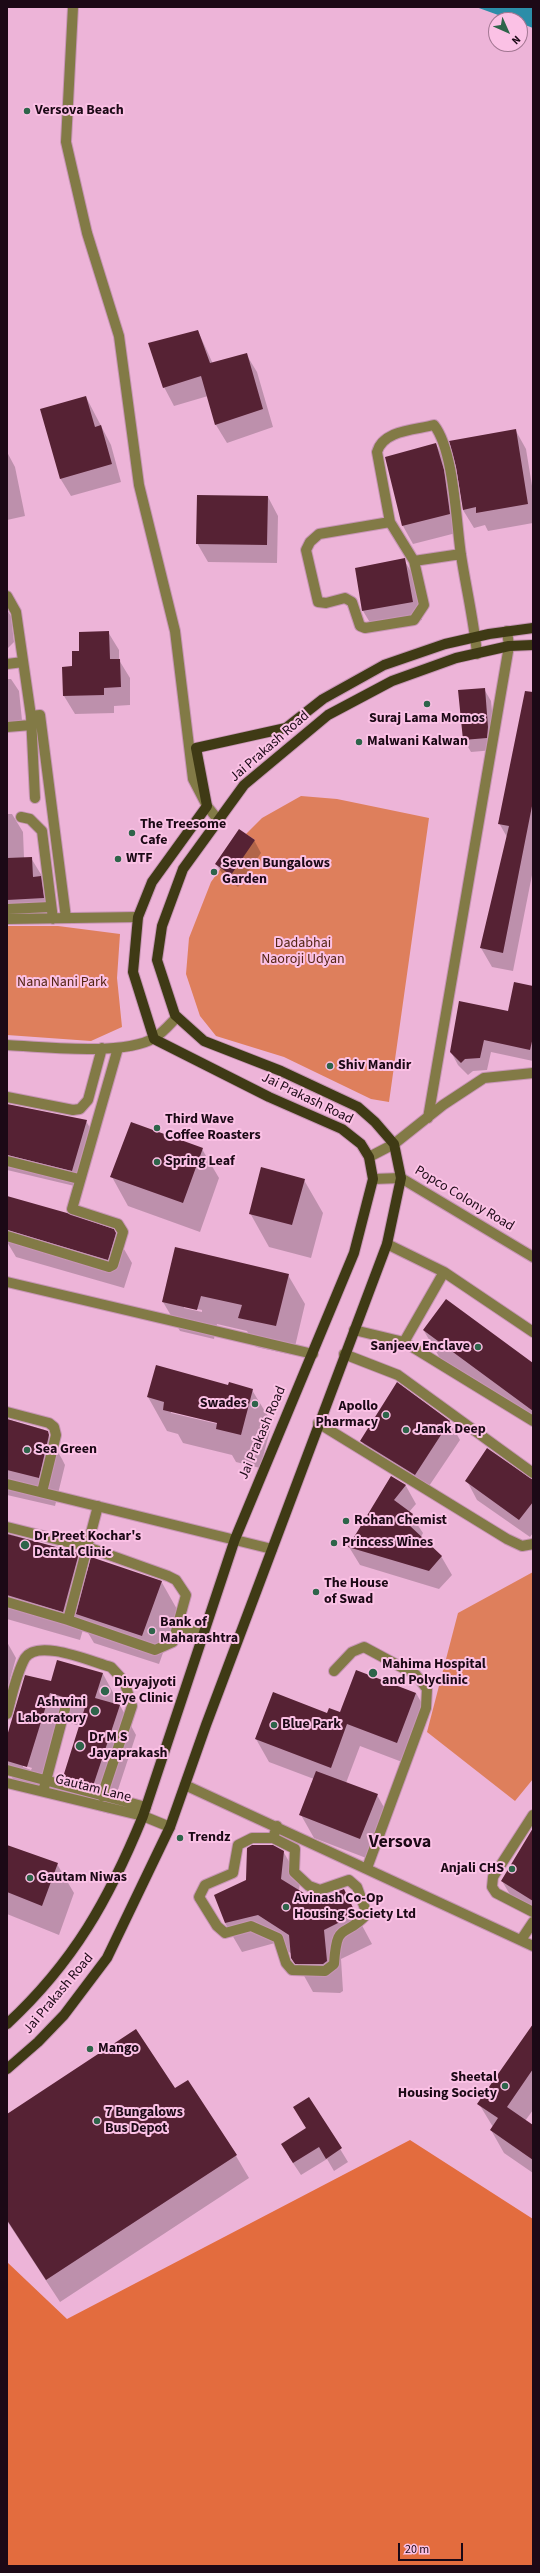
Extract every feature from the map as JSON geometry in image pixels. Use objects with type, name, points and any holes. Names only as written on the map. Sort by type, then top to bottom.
[{"type":"main road","name":"Jai Prakash Road","points":[[207,806],[196,748],[286,728],[323,699],[384,665],[445,644],[507,631],[533,628]]},
{"type":"main road","name":"Jai Prakash Road","points":[[7,2069],[38,2042],[64,2014],[90,1984],[108,1958],[170,1827],[344,1354],[387,1244],[401,1178],[394,1144],[376,1122],[358,1107],[281,1071],[204,1041],[177,1017],[157,960],[162,926],[183,869],[244,785],[328,715],[392,681],[456,658],[509,646],[533,645]]},
{"type":"main road","points":[[154,1039],[133,972],[138,917],[152,882],[207,806]]},
{"type":"main road","name":"Jai Prakash Road","points":[[7,2024],[54,1976],[82,1939],[113,1885],[144,1812],[235,1539],[267,1457],[313,1354],[354,1253],[373,1180],[369,1157],[361,1144],[342,1129],[269,1097],[154,1039]]},
{"type":"street","points":[[73,7],[66,142],[88,233],[119,336],[140,485],[175,631],[193,779],[207,806],[219,821]]},
{"type":"street","points":[[390,522],[319,534],[310,542],[306,550],[318,602],[326,603],[345,598],[352,602],[360,626],[365,628],[414,620],[424,605],[414,561],[390,522],[377,452],[380,444],[387,437],[434,425],[442,434],[451,479],[461,554],[476,638],[477,654]]},
{"type":"street","points":[[414,561],[461,554]]},
{"type":"street","points":[[7,596],[16,612],[31,720],[35,798]]},
{"type":"street","points":[[428,1118],[509,646],[507,631]]},
{"type":"street","points":[[7,664],[22,662]]},
{"type":"street","points":[[7,727],[31,720],[40,715],[66,918]]},
{"type":"street","points":[[21,817],[30,819],[42,831],[53,919]]},
{"type":"street","points":[[7,908],[51,907]]},
{"type":"street","points":[[7,919],[138,917]]},
{"type":"street","points":[[7,1045],[118,1048],[154,1039],[177,1017]]},
{"type":"street","points":[[7,1096],[80,1109],[88,1100],[102,1048]]},
{"type":"street","points":[[7,1236],[108,1267],[113,1265],[122,1232],[121,1227],[118,1224],[74,1211],[72,1209],[79,1179],[118,1048]]},
{"type":"street","points":[[369,1157],[394,1144],[443,1105],[484,1078],[533,1073]]},
{"type":"street","points":[[7,1161],[79,1179]]},
{"type":"street","points":[[373,1180],[401,1178]]},
{"type":"street","name":"Popco Colony Road","points":[[401,1178],[533,1257]]},
{"type":"street","points":[[387,1244],[444,1272],[533,1332]]},
{"type":"street","points":[[404,1342],[444,1272]]},
{"type":"street","points":[[7,1282],[313,1354]]},
{"type":"street","points":[[354,1330],[404,1342],[533,1422]]},
{"type":"street","points":[[344,1354],[398,1375],[533,1473]]},
{"type":"street","points":[[7,1412],[49,1423],[54,1427],[56,1435],[42,1492]]},
{"type":"street","points":[[318,1424],[506,1539],[522,1546],[533,1544]]},
{"type":"street","points":[[7,1484],[272,1549]]},
{"type":"street","points":[[68,1620],[98,1506]]},
{"type":"street","points":[[7,1527],[87,1548],[176,1580],[186,1595],[173,1642],[155,1650],[68,1620],[7,1602]]},
{"type":"street","points":[[178,1626],[203,1634]]},
{"type":"street","points":[[334,1671],[352,1652],[364,1647],[416,1675],[427,1689],[426,1708],[367,1868]]},
{"type":"street","points":[[7,1714],[25,1658],[32,1651],[47,1649],[111,1667],[118,1673],[124,1681],[132,1706],[102,1796]]},
{"type":"street","points":[[43,1791],[65,1709]]},
{"type":"street","points":[[7,1770],[102,1796],[144,1812]]},
{"type":"street","name":"Gautam Lane","points":[[7,1783],[144,1812],[170,1827]]},
{"type":"street","points":[[185,1785],[277,1826],[533,1946]]},
{"type":"street","points":[[533,1815],[493,1877],[492,1887],[496,1893],[533,1912]]},
{"type":"street","points":[[273,1838],[277,1826]]},
{"type":"street","points":[[252,1838],[273,1838],[295,1849],[294,1872],[309,1886],[320,1890],[349,1880],[356,1887],[367,1914],[359,1923],[342,1930],[336,1940],[334,1964],[325,1971],[292,1970],[286,1963],[278,1938],[251,1926],[225,1933],[217,1926],[199,1897],[205,1884],[233,1873],[238,1845],[252,1838]]},
{"type":"street","points":[[521,1940],[533,1922]]},
{"type":"green space","name":"Dadabhai Naoroji Udyan","points":[[301,796],[337,799],[429,818],[389,1102],[371,1099],[284,1057],[216,1036],[200,1016],[186,974],[189,938],[211,882],[221,868],[255,840],[246,834],[262,818]]},
{"type":"green space","name":"Nana Nani Park","points":[[7,926],[58,926],[120,934],[117,978],[122,1027],[91,1041],[7,1035]]},
{"type":"green space","points":[[533,1572],[533,1779],[515,1801],[427,1732],[458,1613]]},
{"type":"shaded area","points":[[410,2140],[533,2219],[533,2566],[7,2566],[7,2262],[67,2319]]},
{"type":"water","points":[[476,7],[533,7],[533,28],[528,26],[528,12],[490,12]]},
{"type":"building","points":[[198,330],[210,363],[247,353],[263,409],[215,425],[201,376],[163,388],[148,343]]},
{"type":"building","points":[[86,396],[95,427],[101,425],[112,464],[60,479],[40,409]]},
{"type":"building","points":[[516,429],[528,504],[476,513],[476,507],[463,510],[456,467],[449,441]]},
{"type":"building","points":[[436,443],[444,470],[450,514],[402,526],[385,457]]},
{"type":"building","points":[[197,495],[268,496],[267,545],[196,544]]},
{"type":"building","points":[[405,558],[413,602],[362,611],[355,568]]},
{"type":"building","points":[[109,631],[110,659],[120,659],[121,687],[104,688],[104,695],[63,696],[62,667],[72,666],[72,651],[79,651],[79,632]]},
{"type":"building","points":[[485,688],[488,727],[487,738],[463,740],[458,690]]},
{"type":"building","points":[[525,691],[533,692],[533,801],[503,953],[480,948],[509,826],[498,824]]},
{"type":"building","points":[[239,829],[255,840],[231,875],[215,864]]},
{"type":"building","points":[[32,857],[33,877],[41,876],[44,898],[7,900],[7,858]]},
{"type":"building","points":[[514,982],[533,986],[533,1037],[530,1050],[484,1040],[480,1058],[465,1059],[461,1063],[450,1052],[459,1001],[508,1011]]},
{"type":"building","points":[[7,1104],[87,1120],[72,1171],[7,1155]]},
{"type":"building","name":"Spring Leaf","points":[[131,1122],[203,1148],[183,1203],[110,1177]]},
{"type":"building","points":[[261,1167],[305,1179],[292,1225],[249,1214]]},
{"type":"building","points":[[7,1196],[67,1213],[114,1229],[116,1233],[108,1260],[7,1230]]},
{"type":"building","points":[[175,1247],[289,1274],[276,1326],[238,1318],[242,1305],[201,1296],[197,1310],[162,1302]]},
{"type":"building","name":"Sanjeev Enclave","points":[[446,1299],[533,1363],[533,1411],[423,1330]]},
{"type":"building","points":[[156,1365],[228,1385],[229,1382],[253,1389],[241,1435],[216,1429],[217,1423],[163,1410],[164,1402],[147,1397]]},
{"type":"building","name":"Janak Deep","points":[[397,1382],[450,1421],[415,1475],[360,1441]]},
{"type":"building","name":"Sea Green","points":[[7,1419],[48,1431],[49,1435],[39,1478],[7,1470]]},
{"type":"building","points":[[487,1448],[533,1480],[533,1502],[519,1520],[465,1481]]},
{"type":"building","points":[[391,1476],[406,1485],[394,1500],[413,1514],[408,1524],[442,1556],[429,1571],[348,1547]]},
{"type":"building","points":[[7,1534],[79,1553],[63,1612],[7,1595]]},
{"type":"building","points":[[91,1557],[162,1581],[142,1636],[76,1614]]},
{"type":"building","points":[[57,1660],[103,1673],[95,1698],[120,1705],[93,1786],[63,1777],[86,1704],[50,1693],[27,1767],[7,1761],[7,1736],[25,1675],[51,1681]]},
{"type":"building","points":[[356,1670],[416,1693],[397,1743],[347,1724],[331,1768],[255,1739],[273,1692],[327,1713],[329,1708],[340,1712]]},
{"type":"building","points":[[316,1771],[378,1794],[360,1839],[299,1815]]},
{"type":"building","name":"Anjali CHS","points":[[533,1828],[533,1901],[501,1881]]},
{"type":"building","name":"Gautam Niwas","points":[[7,1845],[58,1863],[42,1906],[7,1892]]},
{"type":"building","name":"Avinash Co-Op Housing Society Ltd","points":[[252,1845],[273,1845],[284,1851],[281,1879],[315,1900],[344,1889],[356,1914],[324,1930],[327,1961],[323,1964],[295,1964],[291,1958],[289,1935],[258,1915],[225,1923],[214,1895],[246,1880],[247,1848]]},
{"type":"building","name":"Sheetal Housing Society","points":[[533,2024],[533,2069],[507,2107],[533,2125],[533,2160],[490,2130],[498,2118],[477,2104]]},
{"type":"building","points":[[136,2029],[175,2088],[188,2080],[237,2155],[46,2280],[7,2220],[7,2114]]},
{"type":"building","points":[[309,2097],[342,2148],[326,2159],[319,2147],[293,2163],[281,2144],[306,2128],[293,2107]]},
{"type":"place","name":"Versova Beach","points":[[27,111]]},
{"type":"place","name":"Suraj Lama Momos","points":[[427,704]]},
{"type":"place","name":"Malwani Kalwan","points":[[359,742]]},
{"type":"place","name":"The Treesome Cafe","points":[[132,833]]},
{"type":"place","name":"WTF","points":[[118,859]]},
{"type":"place","name":"Seven Bungalows Garden","points":[[214,872]]},
{"type":"place","name":"Shiv Mandir","points":[[330,1066]]},
{"type":"place","name":"Third Wave Coffee Roasters","points":[[157,1128]]},
{"type":"place","name":"Spring Leaf","points":[[157,1162]]},
{"type":"place","name":"Sanjeev Enclave","points":[[478,1347]]},
{"type":"place","name":"Swades","points":[[255,1404]]},
{"type":"place","name":"Apollo Pharmacy","points":[[386,1415]]},
{"type":"place","name":"Janak Deep","points":[[406,1430]]},
{"type":"place","name":"Sea Green","points":[[27,1450]]},
{"type":"place","name":"Rohan Chemist","points":[[346,1521]]},
{"type":"place","name":"Princess Wines","points":[[334,1543]]},
{"type":"place","name":"Dr Preet Kochar's Dental Clinic","points":[[25,1545]]},
{"type":"place","name":"The House of Swad","points":[[316,1592]]},
{"type":"place","name":"Bank of Maharashtra","points":[[152,1631]]},
{"type":"place","name":"Mahima Hospital and Polyclinic","points":[[373,1673]]},
{"type":"place","name":"Divyajyoti Eye Clinic","points":[[105,1691]]},
{"type":"place","name":"Ashwini Laboratory","points":[[95,1711]]},
{"type":"place","name":"Blue Park","points":[[274,1725]]},
{"type":"place","name":"Dr M S Jayaprakash","points":[[80,1746]]},
{"type":"place","name":"Trendz","points":[[180,1838]]},
{"type":"place","name":"Anjali CHS","points":[[512,1869]]},
{"type":"place","name":"Gautam Niwas","points":[[30,1878]]},
{"type":"place","name":"Avinash Co-Op Housing Society Ltd","points":[[286,1907]]},
{"type":"place","name":"Mango","points":[[90,2049]]},
{"type":"place","name":"Sheetal Housing Society","points":[[505,2086]]},
{"type":"place","name":"7 Bungalows Bus Depot","points":[[97,2121]]},
{"type":"district","name":"Versova","points":[[400,1843]]}]
